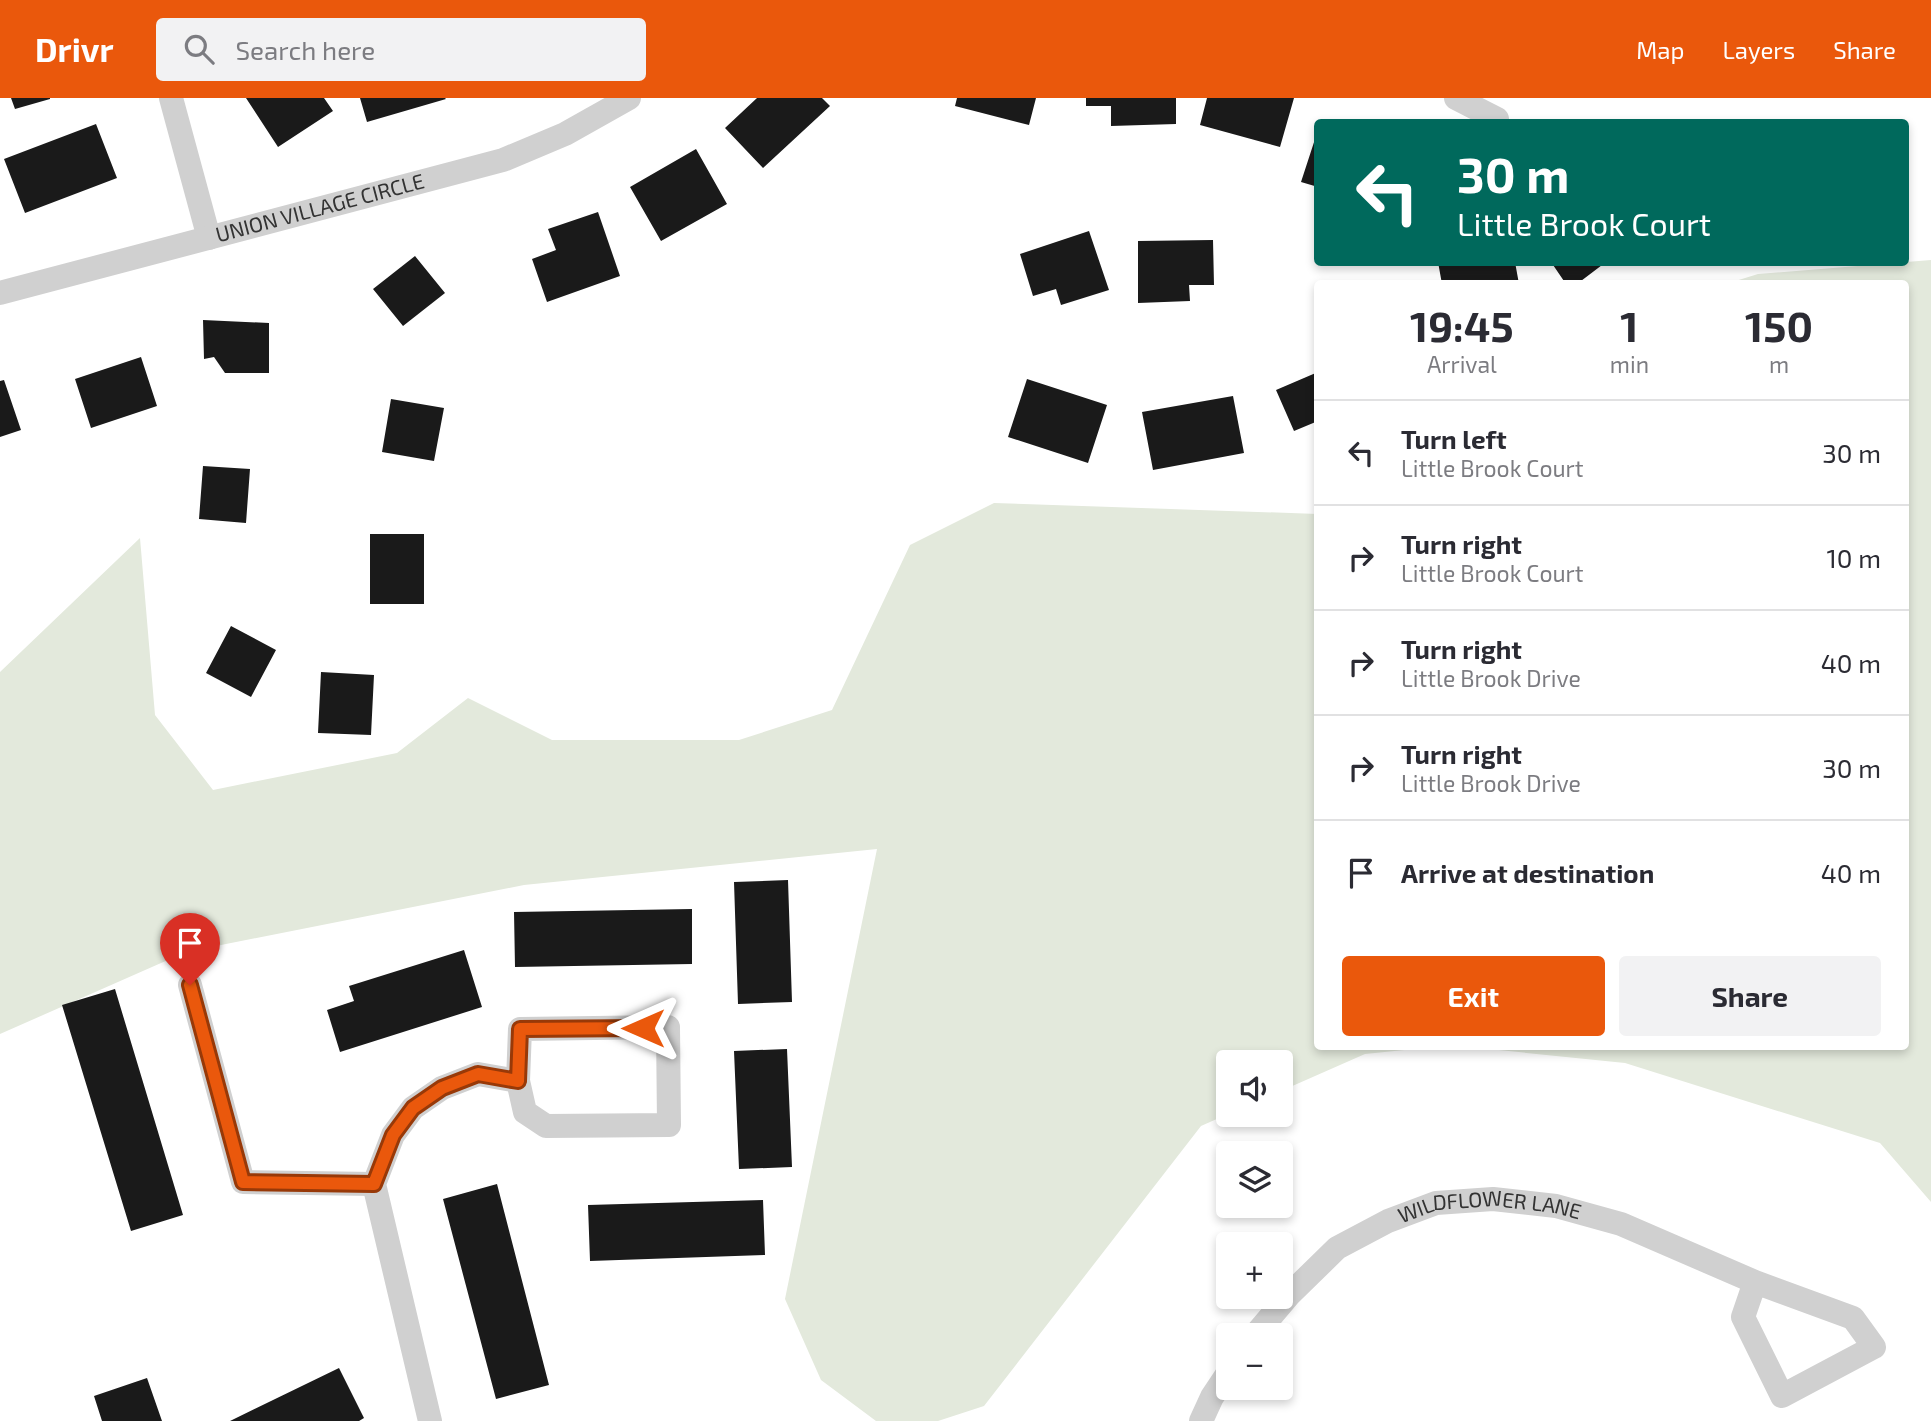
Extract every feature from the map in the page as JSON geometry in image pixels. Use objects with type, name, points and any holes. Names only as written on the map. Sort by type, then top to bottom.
[{"type":"street","points":[[171,98],[209,238]]},
{"type":"street","name":"UNION VILLAGE CIRCLE","points":[[0,293],[503,160],[565,134],[629,98]]},
{"type":"street","points":[[1456,98],[1497,119]]},
{"type":"street","points":[[190,985],[243,1182],[374,1184]]},
{"type":"street","points":[[668,1027],[669,1125],[546,1126],[525,1112],[518,1081],[520,1029],[668,1027]]},
{"type":"street","points":[[430,1421],[374,1184],[393,1135],[413,1108],[442,1088],[478,1074],[518,1081]]},
{"type":"street","name":"WILDFLOWER LANE","points":[[1265,1323],[1289,1295],[1337,1248],[1388,1221],[1436,1203],[1493,1199],[1556,1206],[1621,1223],[1755,1282],[1853,1318],[1874,1347],[1782,1396],[1743,1317],[1755,1282]]},
{"type":"street","points":[[1200,1421],[1216,1391]]},
{"type":"shaded area","points":[[1931,260],[1931,1202],[1880,1143],[1625,1063],[1498,1050],[1909,1050],[1909,280],[1739,280],[1758,274],[1857,266],[1909,266],[1909,262]]},
{"type":"shaded area","points":[[994,503],[1314,514],[1314,1050],[1404,1050],[1365,1054],[1293,1086],[1293,1050],[1216,1050],[1216,1119],[1201,1126],[984,1406],[938,1421],[876,1421],[821,1380],[785,1299],[877,849],[524,885],[186,952],[0,1034],[0,672],[140,538],[155,715],[213,790],[397,753],[468,698],[552,740],[739,740],[832,710],[910,545]]},
{"type":"building","points":[[11,98],[50,98],[50,99],[15,109]]},
{"type":"building","points":[[246,98],[324,98],[333,111],[278,147]]},
{"type":"building","points":[[360,98],[445,98],[446,99],[367,122]]},
{"type":"building","points":[[757,98],[822,98],[830,106],[763,168],[725,128]]},
{"type":"building","points":[[957,98],[1036,98],[1029,125],[955,106]]},
{"type":"building","points":[[1086,98],[1176,98],[1176,124],[1111,126],[1111,106],[1086,106]]},
{"type":"building","points":[[1207,98],[1294,98],[1280,147],[1200,125]]},
{"type":"building","points":[[96,124],[117,178],[25,213],[4,159]]},
{"type":"building","points":[[1314,142],[1314,186],[1301,182]]},
{"type":"building","points":[[696,149],[727,204],[661,241],[630,187]]},
{"type":"building","points":[[598,212],[620,276],[547,302],[532,259],[556,250],[548,229]]},
{"type":"building","points":[[1089,231],[1109,290],[1061,305],[1056,289],[1033,296],[1020,254]]},
{"type":"building","points":[[1213,240],[1214,285],[1189,285],[1190,301],[1138,303],[1138,241]]},
{"type":"building","points":[[415,256],[445,293],[403,326],[373,289]]},
{"type":"building","points":[[1439,266],[1516,266],[1518,280],[1441,280]]},
{"type":"building","points":[[1554,266],[1601,266],[1582,280],[1563,280]]},
{"type":"building","points":[[203,320],[269,323],[269,373],[225,373],[214,357],[204,359]]},
{"type":"building","points":[[141,357],[157,406],[91,428],[75,379]]},
{"type":"building","points":[[1314,374],[1314,423],[1294,431],[1276,390]]},
{"type":"building","points":[[1027,379],[1107,405],[1088,463],[1008,437]]},
{"type":"building","points":[[4,380],[21,430],[0,437],[0,381]]},
{"type":"building","points":[[1233,396],[1244,453],[1153,470],[1142,412]]},
{"type":"building","points":[[391,399],[444,408],[434,461],[382,452]]},
{"type":"building","points":[[203,466],[250,469],[246,523],[199,519]]},
{"type":"building","points":[[370,534],[424,534],[424,604],[370,604]]},
{"type":"building","points":[[231,626],[276,650],[251,697],[206,673]]},
{"type":"building","points":[[321,672],[374,675],[371,735],[318,733]]},
{"type":"building","points":[[788,880],[792,1002],[738,1004],[734,882]]},
{"type":"building","points":[[692,909],[692,964],[515,967],[514,912]]},
{"type":"building","points":[[464,950],[482,1007],[340,1052],[327,1010],[354,1001],[349,986]]},
{"type":"building","points":[[115,989],[183,1215],[131,1231],[62,1005]]},
{"type":"building","points":[[787,1049],[792,1167],[739,1169],[734,1051]]},
{"type":"building","points":[[497,1184],[549,1385],[496,1399],[443,1199]]},
{"type":"building","points":[[763,1200],[765,1255],[590,1261],[588,1205]]},
{"type":"building","points":[[339,1368],[364,1418],[359,1421],[230,1421]]},
{"type":"building","points":[[147,1378],[162,1421],[102,1421],[94,1396]]},
{"type":"route","points":[[190,985],[243,1182],[374,1184],[393,1135],[413,1108],[442,1088],[478,1074],[518,1081],[520,1029],[643,1028]]}]
